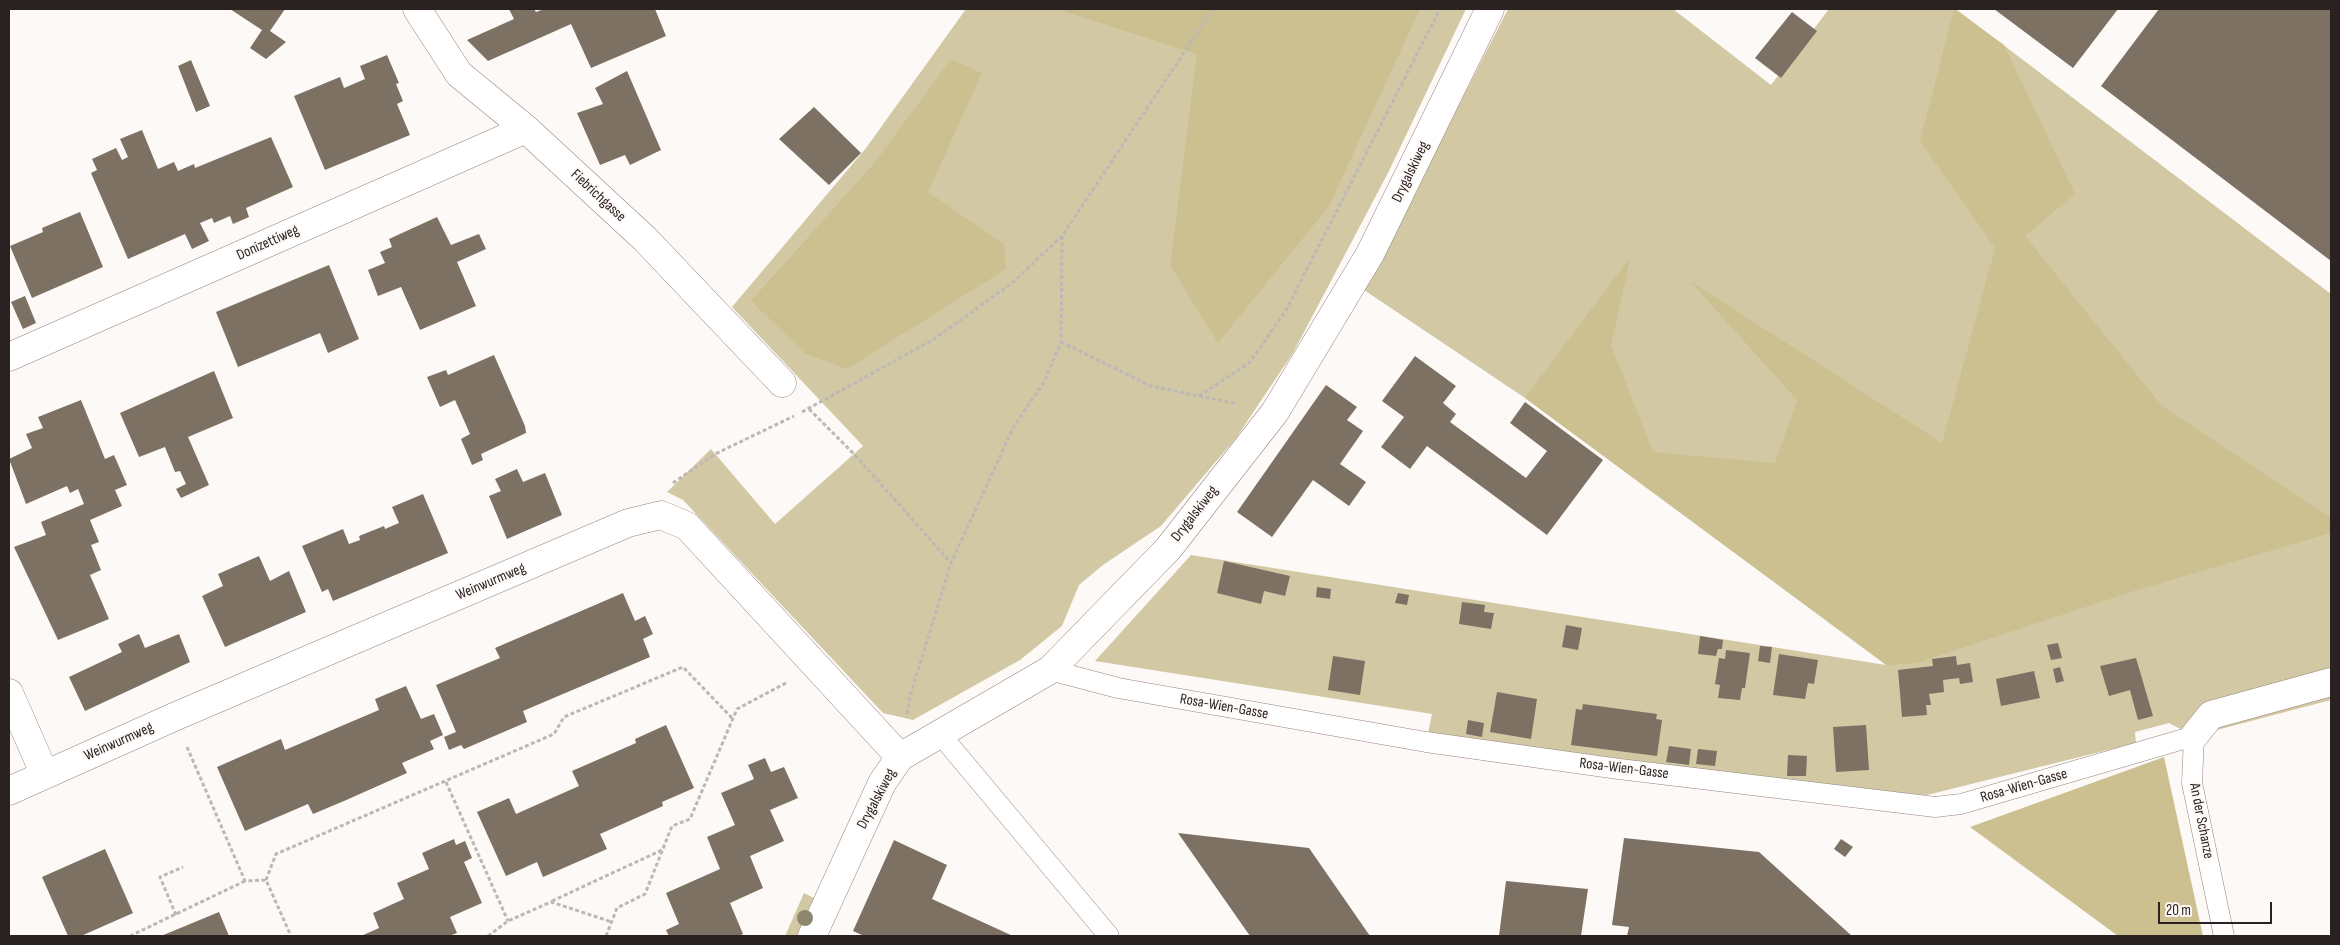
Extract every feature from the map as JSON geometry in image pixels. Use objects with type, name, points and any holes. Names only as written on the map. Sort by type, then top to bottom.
[{"type":"street","name":"Fiebrichgasse","points":[[417,9],[459,74],[526,129],[645,239],[782,383]]},
{"type":"street","name":"Drygalskiweg","points":[[812,936],[882,783],[900,757],[1050,670],[1168,549],[1275,412],[1370,254],[1490,9]]},
{"type":"street","name":"Donizettiweg","points":[[9,357],[526,129]]},
{"type":"street","name":"Weinwurmweg","points":[[9,791],[174,717],[628,523],[661,515]]},
{"type":"street","points":[[661,515],[687,526],[900,757]]},
{"type":"street","points":[[2194,736],[2211,715],[2331,682]]},
{"type":"street","points":[[9,692],[45,775]]},
{"type":"lane","name":"Rosa-Wien-Gasse","points":[[1050,670],[1118,688],[1426,742],[1619,769],[1935,807],[1961,804],[2194,736]]},
{"type":"lane","points":[[940,734],[1109,936]]},
{"type":"lane","name":"An der Schanze","points":[[2194,736],[2192,783],[2224,936]]},
{"type":"path","points":[[661,515],[662,490],[714,454],[808,409],[931,340],[1011,284],[1062,236],[1213,9]]},
{"type":"path","points":[[1199,396],[1249,363],[1285,312],[1440,9]]},
{"type":"path","points":[[900,757],[910,696],[951,563],[1012,428],[1044,382],[1061,342],[1062,236]]},
{"type":"path","points":[[1061,342],[1151,386],[1275,412]]},
{"type":"path","points":[[782,383],[854,454],[951,563]]},
{"type":"path","points":[[291,936],[266,880],[276,854],[554,734],[564,717],[683,667],[732,718]]},
{"type":"path","points":[[606,936],[618,908],[645,894],[672,826],[690,819],[737,709],[791,680]]},
{"type":"path","points":[[174,717],[245,881]]},
{"type":"path","points":[[446,782],[508,922]]},
{"type":"path","points":[[488,936],[508,922],[662,850]]},
{"type":"path","points":[[176,915],[160,876],[183,866]]},
{"type":"path","points":[[130,936],[245,881],[266,880]]},
{"type":"path","points":[[552,902],[612,922]]},
{"type":"shaded area","points":[[966,9],[1466,9],[1389,171],[1293,353],[1236,438],[1161,526],[1103,565],[1079,585],[1062,626],[1020,660],[913,720],[883,713],[683,500],[667,492],[711,449],[775,524],[863,446],[732,307],[866,148]]},
{"type":"shaded area","points":[[1056,9],[1420,9],[1329,206],[1218,343],[1170,265],[1197,54]]},
{"type":"shaded area","points":[[1508,9],[1673,9],[1771,85],[1829,9],[1956,9],[2331,294],[2331,700],[2194,736],[2169,723],[2135,732],[2136,743],[1927,795],[1873,793],[1428,733],[1432,714],[1095,661],[1191,555],[1886,665],[1525,398],[1364,290]]},
{"type":"shaded area","points":[[1954,9],[2004,45],[2075,194],[2025,236],[2162,406],[2331,518],[2331,533],[2134,591],[1917,663],[1887,665],[1525,398],[1631,256],[1611,345],[1653,452],[1775,463],[1797,400],[1690,281],[1942,443],[1995,248],[1920,141]]},
{"type":"shaded area","points":[[951,59],[982,73],[928,192],[1004,244],[1006,269],[847,369],[806,354],[751,301],[876,161]]},
{"type":"shaded area","points":[[2164,757],[2203,936],[2118,936],[1970,827]]},
{"type":"shaded area","points":[[804,893],[816,899],[797,936],[785,936]]},
{"type":"building","points":[[230,9],[285,9],[270,31],[286,42],[266,59],[250,48],[262,30]]},
{"type":"building","points":[[509,9],[534,9],[536,12],[544,9],[655,9],[666,36],[591,68],[571,24],[488,61],[467,40],[514,19]]},
{"type":"building","points":[[1994,9],[2118,9],[2073,68]]},
{"type":"building","points":[[2159,9],[2331,9],[2331,261],[2101,86]]},
{"type":"building","points":[[1792,12],[1817,31],[1781,78],[1755,58]]},
{"type":"building","points":[[387,55],[399,83],[396,84],[403,101],[397,104],[410,135],[325,170],[294,96],[340,77],[344,88],[365,79],[360,66]]},
{"type":"building","points":[[191,60],[210,106],[196,112],[178,66]]},
{"type":"building","points":[[627,71],[661,150],[630,165],[625,155],[600,165],[577,113],[603,104],[595,88]]},
{"type":"building","points":[[814,107],[861,153],[829,185],[779,139]]},
{"type":"building","points":[[142,130],[158,169],[174,162],[178,171],[194,164],[195,168],[271,137],[293,187],[246,208],[249,217],[233,224],[230,216],[214,223],[212,218],[200,223],[209,241],[192,249],[185,234],[128,259],[91,173],[97,170],[92,159],[116,148],[122,160],[128,157],[120,139]]},
{"type":"building","points":[[80,212],[103,267],[32,298],[10,246],[43,232],[42,228]]},
{"type":"building","points":[[437,217],[451,245],[479,234],[486,249],[457,262],[476,306],[420,330],[401,287],[378,296],[368,270],[385,263],[380,252],[392,247],[389,239]]},
{"type":"building","points":[[329,265],[359,339],[328,353],[320,333],[238,367],[216,312]]},
{"type":"building","points":[[25,296],[36,323],[23,329],[11,302]]},
{"type":"building","points":[[494,355],[525,426],[526,433],[481,454],[483,460],[472,465],[461,439],[470,434],[455,400],[440,407],[427,377],[446,370],[448,375]]},
{"type":"building","points":[[1415,356],[1456,386],[1443,403],[1456,414],[1450,422],[1526,478],[1547,451],[1510,423],[1525,402],[1603,460],[1547,535],[1427,446],[1410,469],[1381,447],[1404,417],[1382,401]]},
{"type":"building","points":[[214,371],[233,418],[188,437],[209,485],[181,498],[176,489],[186,484],[180,471],[175,472],[165,447],[139,457],[120,413]]},
{"type":"building","points":[[1326,385],[1357,407],[1347,420],[1363,431],[1340,464],[1366,482],[1349,506],[1313,480],[1272,537],[1237,512]]},
{"type":"building","points":[[81,400],[105,459],[114,455],[127,485],[115,490],[122,506],[90,520],[99,542],[91,545],[101,570],[90,575],[109,619],[58,640],[14,547],[46,535],[41,522],[84,504],[78,489],[70,493],[67,486],[26,504],[9,459],[32,448],[26,434],[43,428],[38,417]]},
{"type":"building","points":[[517,469],[523,482],[545,473],[562,515],[507,539],[489,496],[501,491],[495,479]]},
{"type":"building","points":[[423,494],[448,553],[333,601],[328,589],[322,592],[302,546],[343,529],[349,544],[360,540],[359,536],[384,526],[385,529],[399,523],[392,507]]},
{"type":"building","points":[[259,556],[270,581],[289,571],[306,612],[225,647],[202,596],[223,586],[218,574]]},
{"type":"building","points":[[1224,561],[1290,576],[1285,596],[1264,591],[1261,604],[1217,593]]},
{"type":"building","points":[[1317,587],[1331,589],[1330,599],[1316,597]]},
{"type":"building","points":[[623,593],[635,621],[645,616],[653,634],[643,639],[650,657],[523,711],[527,722],[464,749],[461,745],[449,750],[444,737],[456,732],[436,685],[500,658],[495,648]]},
{"type":"building","points":[[1398,593],[1409,595],[1407,605],[1395,603]]},
{"type":"building","points":[[1462,602],[1485,605],[1484,612],[1494,613],[1491,629],[1459,624]]},
{"type":"building","points":[[1566,625],[1582,628],[1578,650],[1562,647]]},
{"type":"building","points":[[139,634],[145,648],[179,634],[190,662],[85,711],[69,677],[122,652],[118,644]]},
{"type":"building","points":[[1700,636],[1723,640],[1722,649],[1718,649],[1716,656],[1698,654]]},
{"type":"building","points":[[2058,643],[2062,658],[2051,660],[2047,645]]},
{"type":"building","points":[[1760,646],[1772,647],[1770,663],[1758,661]]},
{"type":"building","points":[[1726,650],[1750,653],[1745,688],[1742,688],[1740,700],[1718,698],[1720,685],[1715,684],[1719,658],[1725,659]]},
{"type":"building","points":[[1779,654],[1818,660],[1814,684],[1808,683],[1805,699],[1773,695]]},
{"type":"building","points":[[1333,656],[1365,661],[1360,695],[1328,690]]},
{"type":"building","points":[[1956,656],[1957,665],[1970,663],[1973,682],[1960,684],[1959,678],[1943,680],[1944,692],[1929,694],[1931,705],[1926,705],[1927,715],[1902,717],[1898,670],[1933,666],[1932,659]]},
{"type":"building","points":[[2136,658],[2153,716],[2138,720],[2130,690],[2109,696],[2100,666]]},
{"type":"building","points":[[2060,667],[2064,681],[2056,683],[2053,669]]},
{"type":"building","points":[[2034,671],[2040,698],[2001,706],[1996,679]]},
{"type":"building","points":[[406,686],[421,719],[434,714],[443,735],[430,741],[434,749],[402,763],[407,773],[344,801],[313,814],[308,804],[245,831],[217,767],[281,739],[285,750],[379,710],[375,699]]},
{"type":"building","points":[[1497,692],[1537,699],[1531,739],[1490,732]]},
{"type":"building","points":[[1583,704],[1657,714],[1656,719],[1662,720],[1657,756],[1571,745],[1576,709],[1582,710]]},
{"type":"building","points":[[1468,720],[1484,723],[1482,737],[1466,734]]},
{"type":"building","points":[[666,725],[694,788],[662,802],[663,806],[600,834],[607,849],[543,877],[537,862],[506,876],[477,812],[509,798],[516,814],[579,786],[572,771],[636,743],[635,739]]},
{"type":"building","points":[[1866,725],[1869,770],[1836,772],[1833,727]]},
{"type":"building","points":[[1669,746],[1691,749],[1689,765],[1666,762]]},
{"type":"building","points":[[1698,749],[1717,751],[1715,766],[1696,764]]},
{"type":"building","points":[[1788,755],[1807,756],[1806,776],[1787,776]]},
{"type":"building","points":[[765,758],[771,772],[784,767],[798,798],[770,810],[784,841],[750,856],[763,888],[730,903],[743,934],[739,936],[669,936],[666,930],[679,924],[666,893],[720,869],[707,837],[735,825],[721,793],[754,779],[748,765]]},
{"type":"building","points":[[1178,833],[1309,848],[1370,936],[1250,936]]},
{"type":"building","points":[[1624,838],[1759,852],[1852,936],[1627,936],[1629,927],[1612,925]]},
{"type":"building","points":[[454,839],[456,845],[465,841],[472,858],[464,862],[482,903],[450,917],[457,933],[449,936],[361,936],[379,928],[373,913],[404,899],[397,883],[429,869],[422,853]]},
{"type":"building","points":[[1841,839],[1853,847],[1845,857],[1834,849]]},
{"type":"building","points":[[894,840],[947,865],[932,899],[1013,936],[864,936],[853,931]]},
{"type":"building","points":[[105,849],[133,913],[81,936],[68,936],[42,877]]},
{"type":"building","points":[[1506,881],[1588,889],[1581,936],[1499,936]]},
{"type":"building","points":[[219,912],[229,936],[161,936]]}]
